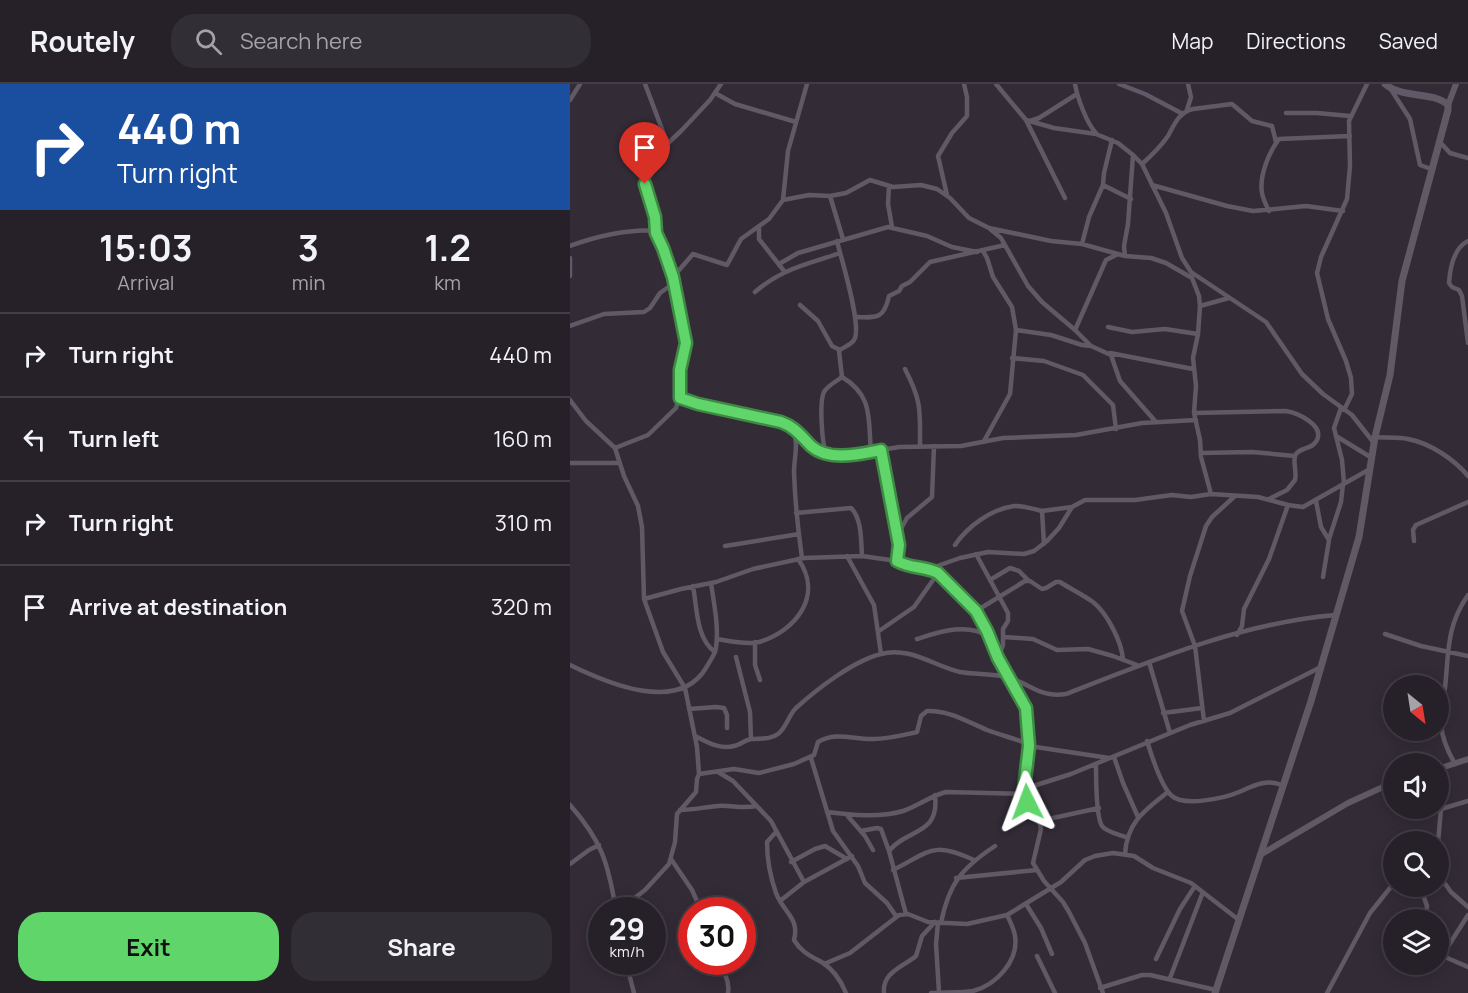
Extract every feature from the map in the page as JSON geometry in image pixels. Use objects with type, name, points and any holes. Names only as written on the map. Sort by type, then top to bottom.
[{"type":"main road","points":[[1216,992],[1311,701],[1361,530],[1375,440],[1390,375],[1402,281],[1448,105],[1437,99],[1412,95],[1387,86]]},
{"type":"street","points":[[570,100],[580,84]]},
{"type":"street","points":[[615,448],[648,435],[673,412],[680,398],[680,370],[686,343],[673,280],[656,231],[655,217],[645,184],[660,160],[664,137],[645,84]]},
{"type":"street","points":[[664,147],[682,130],[721,84]]},
{"type":"street","points":[[570,326],[604,314],[644,312],[650,308],[660,292],[673,280],[693,254],[724,266],[728,265],[741,239],[759,227],[774,213],[783,200],[788,152],[807,84]]},
{"type":"street","points":[[947,195],[938,156],[952,133],[967,116],[964,84]]},
{"type":"street","points":[[996,84],[1028,121],[1065,198]]},
{"type":"street","points":[[1075,84],[1091,128],[1096,134]]},
{"type":"street","points":[[1119,84],[1185,112],[1232,104],[1252,121],[1272,126],[1276,142]]},
{"type":"street","points":[[1142,164],[1162,143],[1185,112],[1191,97],[1188,84]]},
{"type":"street","points":[[1448,105],[1456,84]]},
{"type":"street","points":[[1323,577],[1329,540],[1341,502],[1343,483],[1342,460],[1335,422],[1352,394],[1351,378],[1328,319],[1317,273],[1321,257],[1343,211],[1349,187],[1350,116],[1364,85]]},
{"type":"street","points":[[1387,86],[1410,119],[1420,165],[1431,169]]},
{"type":"street","points":[[715,93],[735,104],[796,122]]},
{"type":"street","points":[[1028,121],[1039,118],[1077,94]]},
{"type":"street","points":[[1286,113],[1350,116]]},
{"type":"street","points":[[1028,121],[1054,128],[1096,134],[1112,140],[1142,164],[1166,213],[1199,296],[1198,334],[1193,358],[1196,386],[1194,413],[1211,494]]},
{"type":"street","points":[[1269,211],[1261,185],[1264,170],[1278,139],[1350,136]]},
{"type":"street","points":[[1082,244],[1089,218],[1103,185],[1112,140]]},
{"type":"street","points":[[1439,141],[1450,153],[1468,158]]},
{"type":"street","points":[[1125,256],[1133,155]]},
{"type":"street","points":[[783,200],[809,195],[830,196],[851,191],[870,180],[889,186],[921,185],[937,189],[947,195],[969,218],[989,228],[1001,238],[1031,291],[1090,346]]},
{"type":"street","points":[[1103,185],[1131,199]]},
{"type":"street","points":[[1152,185],[1253,211],[1306,206],[1343,211]]},
{"type":"street","points":[[889,186],[888,204],[892,227]]},
{"type":"street","points":[[830,196],[840,240],[840,253],[856,317],[854,340],[840,350],[838,355],[842,377],[854,384],[868,408],[871,452]]},
{"type":"street","points":[[759,227],[759,239],[784,271]]},
{"type":"street","points":[[779,264],[798,253],[892,227],[927,236],[952,247],[980,252],[987,258],[993,277],[1012,308],[1016,330],[1010,396],[984,441]]},
{"type":"street","points":[[989,228],[1051,241],[1082,244],[1119,255],[1146,257],[1192,275],[1266,322],[1302,374],[1375,440],[1408,439],[1419,442],[1466,468],[1468,476]]},
{"type":"street","points":[[570,246],[601,236],[643,230],[656,231]]},
{"type":"street","points":[[1468,241],[1462,245],[1454,257],[1449,283],[1459,290],[1462,296],[1468,343]]},
{"type":"street","points":[[856,317],[873,318],[880,315],[887,308],[890,296],[910,282],[930,262],[1005,245]]},
{"type":"street","points":[[755,292],[784,271],[840,253]]},
{"type":"street","points":[[1075,330],[1106,260],[1119,255]]},
{"type":"street","points":[[570,258],[570,276]]},
{"type":"street","points":[[1200,306],[1229,298]]},
{"type":"street","points":[[800,305],[819,321],[832,346],[840,350]]},
{"type":"street","points":[[1108,327],[1132,332],[1165,329],[1198,334]]},
{"type":"street","points":[[1016,330],[1051,335],[1107,352],[1193,369]]},
{"type":"street","points":[[1107,352],[1113,357],[1120,381],[1156,422]]},
{"type":"street","points":[[1012,358],[1044,361],[1083,375],[1113,405],[1116,429]]},
{"type":"street","points":[[905,369],[917,392],[920,405],[920,446]]},
{"type":"street","points":[[826,453],[822,427],[823,395],[826,389],[842,377]]},
{"type":"street","points":[[680,398],[781,422],[792,427],[812,447],[826,453],[852,455],[920,446],[961,446],[1015,436],[1076,435],[1156,422],[1196,420]]},
{"type":"street","points":[[570,400],[586,421],[615,448],[638,506],[641,519],[644,599],[663,652],[685,688],[695,736],[699,774],[696,792],[680,810],[669,864],[636,897]]},
{"type":"street","points":[[1194,413],[1286,411],[1298,414],[1315,426],[1319,434],[1314,444],[1298,451],[1295,456],[1295,480],[1287,490],[1269,499]]},
{"type":"street","points":[[717,639],[755,642],[770,638],[790,626],[802,613],[807,583],[800,559],[794,470],[796,438],[792,427]]},
{"type":"street","points":[[1336,436],[1372,458]]},
{"type":"street","points":[[897,536],[907,518],[932,497],[934,447]]},
{"type":"street","points":[[881,450],[899,549],[897,561]]},
{"type":"street","points":[[1201,453],[1252,452],[1295,456]]},
{"type":"street","points":[[570,463],[620,463]]},
{"type":"street","points":[[644,599],[711,583],[759,567],[800,559],[862,556],[897,561],[916,569],[931,569],[976,554],[1001,551],[1024,554],[1044,544],[1059,528],[1072,507],[1079,502],[1090,500],[1135,500],[1172,495],[1191,497],[1211,494],[1269,499],[1288,506],[1303,507],[1370,469]]},
{"type":"street","points":[[1204,721],[1195,646],[1182,611],[1188,583],[1206,526],[1212,517],[1235,496]]},
{"type":"street","points":[[1316,501],[1321,527],[1329,540]]},
{"type":"street","points":[[1414,541],[1413,530],[1416,525],[1468,502]]},
{"type":"street","points":[[955,545],[962,535],[992,514],[1015,506],[1042,511],[1072,507]]},
{"type":"street","points":[[1237,635],[1242,626],[1244,609],[1269,559],[1288,506]]},
{"type":"street","points":[[796,513],[850,508],[854,511],[857,520],[862,556]]},
{"type":"street","points":[[1042,511],[1044,544]]},
{"type":"street","points":[[725,546],[799,534]]},
{"type":"street","points":[[976,554],[1008,613],[998,658]]},
{"type":"street","points":[[847,556],[874,605],[881,654]]},
{"type":"street","points":[[990,580],[1010,568],[1019,571],[1028,580],[1044,589],[1054,582],[1060,582],[1092,601],[1101,610],[1121,644],[1123,660]]},
{"type":"street","points":[[931,569],[938,573],[976,611],[998,658],[1026,708],[1029,745],[1024,792],[1039,821],[1040,834],[1033,863],[1063,902],[1085,943],[1101,991],[1142,975],[1170,978],[1216,992]]},
{"type":"street","points":[[879,630],[914,607],[938,573]]},
{"type":"street","points":[[976,611],[1028,580]]},
{"type":"street","points":[[570,665],[605,682],[631,688],[668,692],[685,688],[699,678],[715,652],[717,639],[711,583]]},
{"type":"street","points":[[693,586],[703,637],[715,652]]},
{"type":"street","points":[[1455,764],[1447,748],[1441,724],[1451,628],[1468,595]]},
{"type":"street","points":[[1460,607],[1468,610]]},
{"type":"street","points":[[695,736],[712,744],[727,747],[751,739],[774,736],[784,729],[794,710],[826,685],[854,666],[881,654],[899,652],[911,654],[954,670],[1011,678],[1042,693],[1056,696],[1195,646],[1276,623],[1306,617],[1335,615]]},
{"type":"street","points":[[917,639],[951,630],[972,629],[989,637]]},
{"type":"street","points":[[1385,634],[1421,646],[1468,656]]},
{"type":"street","points":[[1004,637],[1027,638],[1057,650],[1088,649],[1137,665]]},
{"type":"street","points":[[755,642],[755,665],[760,680]]},
{"type":"street","points":[[736,657],[748,703],[751,739]]},
{"type":"street","points":[[1149,662],[1170,733]]},
{"type":"street","points":[[827,812],[884,815],[913,807],[935,795],[946,792],[1024,792],[1096,765],[1148,741],[1230,713],[1321,667]]},
{"type":"street","points":[[689,709],[724,708],[727,715],[727,728]]},
{"type":"street","points":[[1163,713],[1202,708]]},
{"type":"street","points":[[699,774],[734,769],[759,773],[811,758],[818,742],[831,737],[878,739],[917,732],[922,714],[930,711],[959,717],[1029,745],[1112,757]]},
{"type":"street","points":[[1148,741],[1157,769],[1168,792],[1175,798],[1195,802],[1236,794],[1260,782],[1282,785]]},
{"type":"street","points":[[1112,757],[1138,817]]},
{"type":"street","points":[[811,758],[833,831],[865,883],[897,916]]},
{"type":"street","points":[[1449,766],[1468,759]]},
{"type":"street","points":[[1096,765],[1096,793],[1102,826],[1128,838]]},
{"type":"street","points":[[718,772],[733,782],[771,821],[804,882]]},
{"type":"street","points":[[1260,855],[1348,803],[1383,787]]},
{"type":"street","points":[[1125,854],[1128,838],[1138,817],[1168,792]]},
{"type":"street","points":[[888,851],[895,844],[930,823],[936,810],[935,795]]},
{"type":"street","points":[[1439,831],[1441,809],[1468,801]]},
{"type":"street","points":[[570,805],[599,845],[610,873],[615,897]]},
{"type":"street","points":[[680,810],[719,806],[745,808],[756,806]]},
{"type":"street","points":[[1039,821],[1099,808]]},
{"type":"street","points":[[846,814],[861,831],[873,850]]},
{"type":"street","points":[[861,831],[881,829],[906,914]]},
{"type":"street","points":[[776,831],[766,842],[767,857],[780,901],[793,919],[796,931],[794,939],[798,947],[807,955],[824,964],[835,974],[846,993]]},
{"type":"street","points":[[570,864],[599,845]]},
{"type":"street","points":[[791,861],[825,846],[849,857]]},
{"type":"street","points":[[939,992],[936,944],[938,923],[944,906],[956,878],[974,860],[995,846]]},
{"type":"street","points":[[893,870],[937,849],[956,852],[974,860]]},
{"type":"street","points":[[824,964],[850,953],[897,916],[906,914],[938,923],[976,923],[1007,915],[1051,889],[1085,860],[1104,853],[1125,854],[1195,886],[1239,920]]},
{"type":"street","points":[[780,901],[804,882],[849,857]]},
{"type":"street","points":[[671,859],[695,897]]},
{"type":"street","points":[[956,878],[1037,870]]},
{"type":"street","points":[[1156,959],[1180,909],[1195,886]]},
{"type":"street","points":[[1449,889],[1468,907]]},
{"type":"street","points":[[1170,978],[1203,892]]},
{"type":"street","points":[[1327,993],[1370,913],[1383,897]]},
{"type":"street","points":[[1026,904],[1041,928],[1052,954]]},
{"type":"street","points":[[931,993],[976,990],[999,977],[1013,953],[1016,941],[1007,915]]},
{"type":"street","points":[[1449,942],[1468,915]]},
{"type":"street","points":[[884,993],[885,981],[896,969],[916,956],[922,936],[938,923]]},
{"type":"street","points":[[1037,956],[1055,993]]},
{"type":"street","points":[[1449,959],[1468,967]]},
{"type":"street","points":[[629,975],[634,993]]},
{"type":"street","points":[[725,975],[729,986],[728,993]]},
{"type":"route","points":[[645,184],[655,217],[656,233],[671,268],[686,343],[681,360],[680,398],[781,422],[794,428],[812,447],[823,453],[852,455],[881,450],[899,545],[897,561],[905,566],[931,569],[938,573],[976,611],[998,658],[1026,708],[1029,721],[1029,754],[1024,789],[1027,802]]}]
